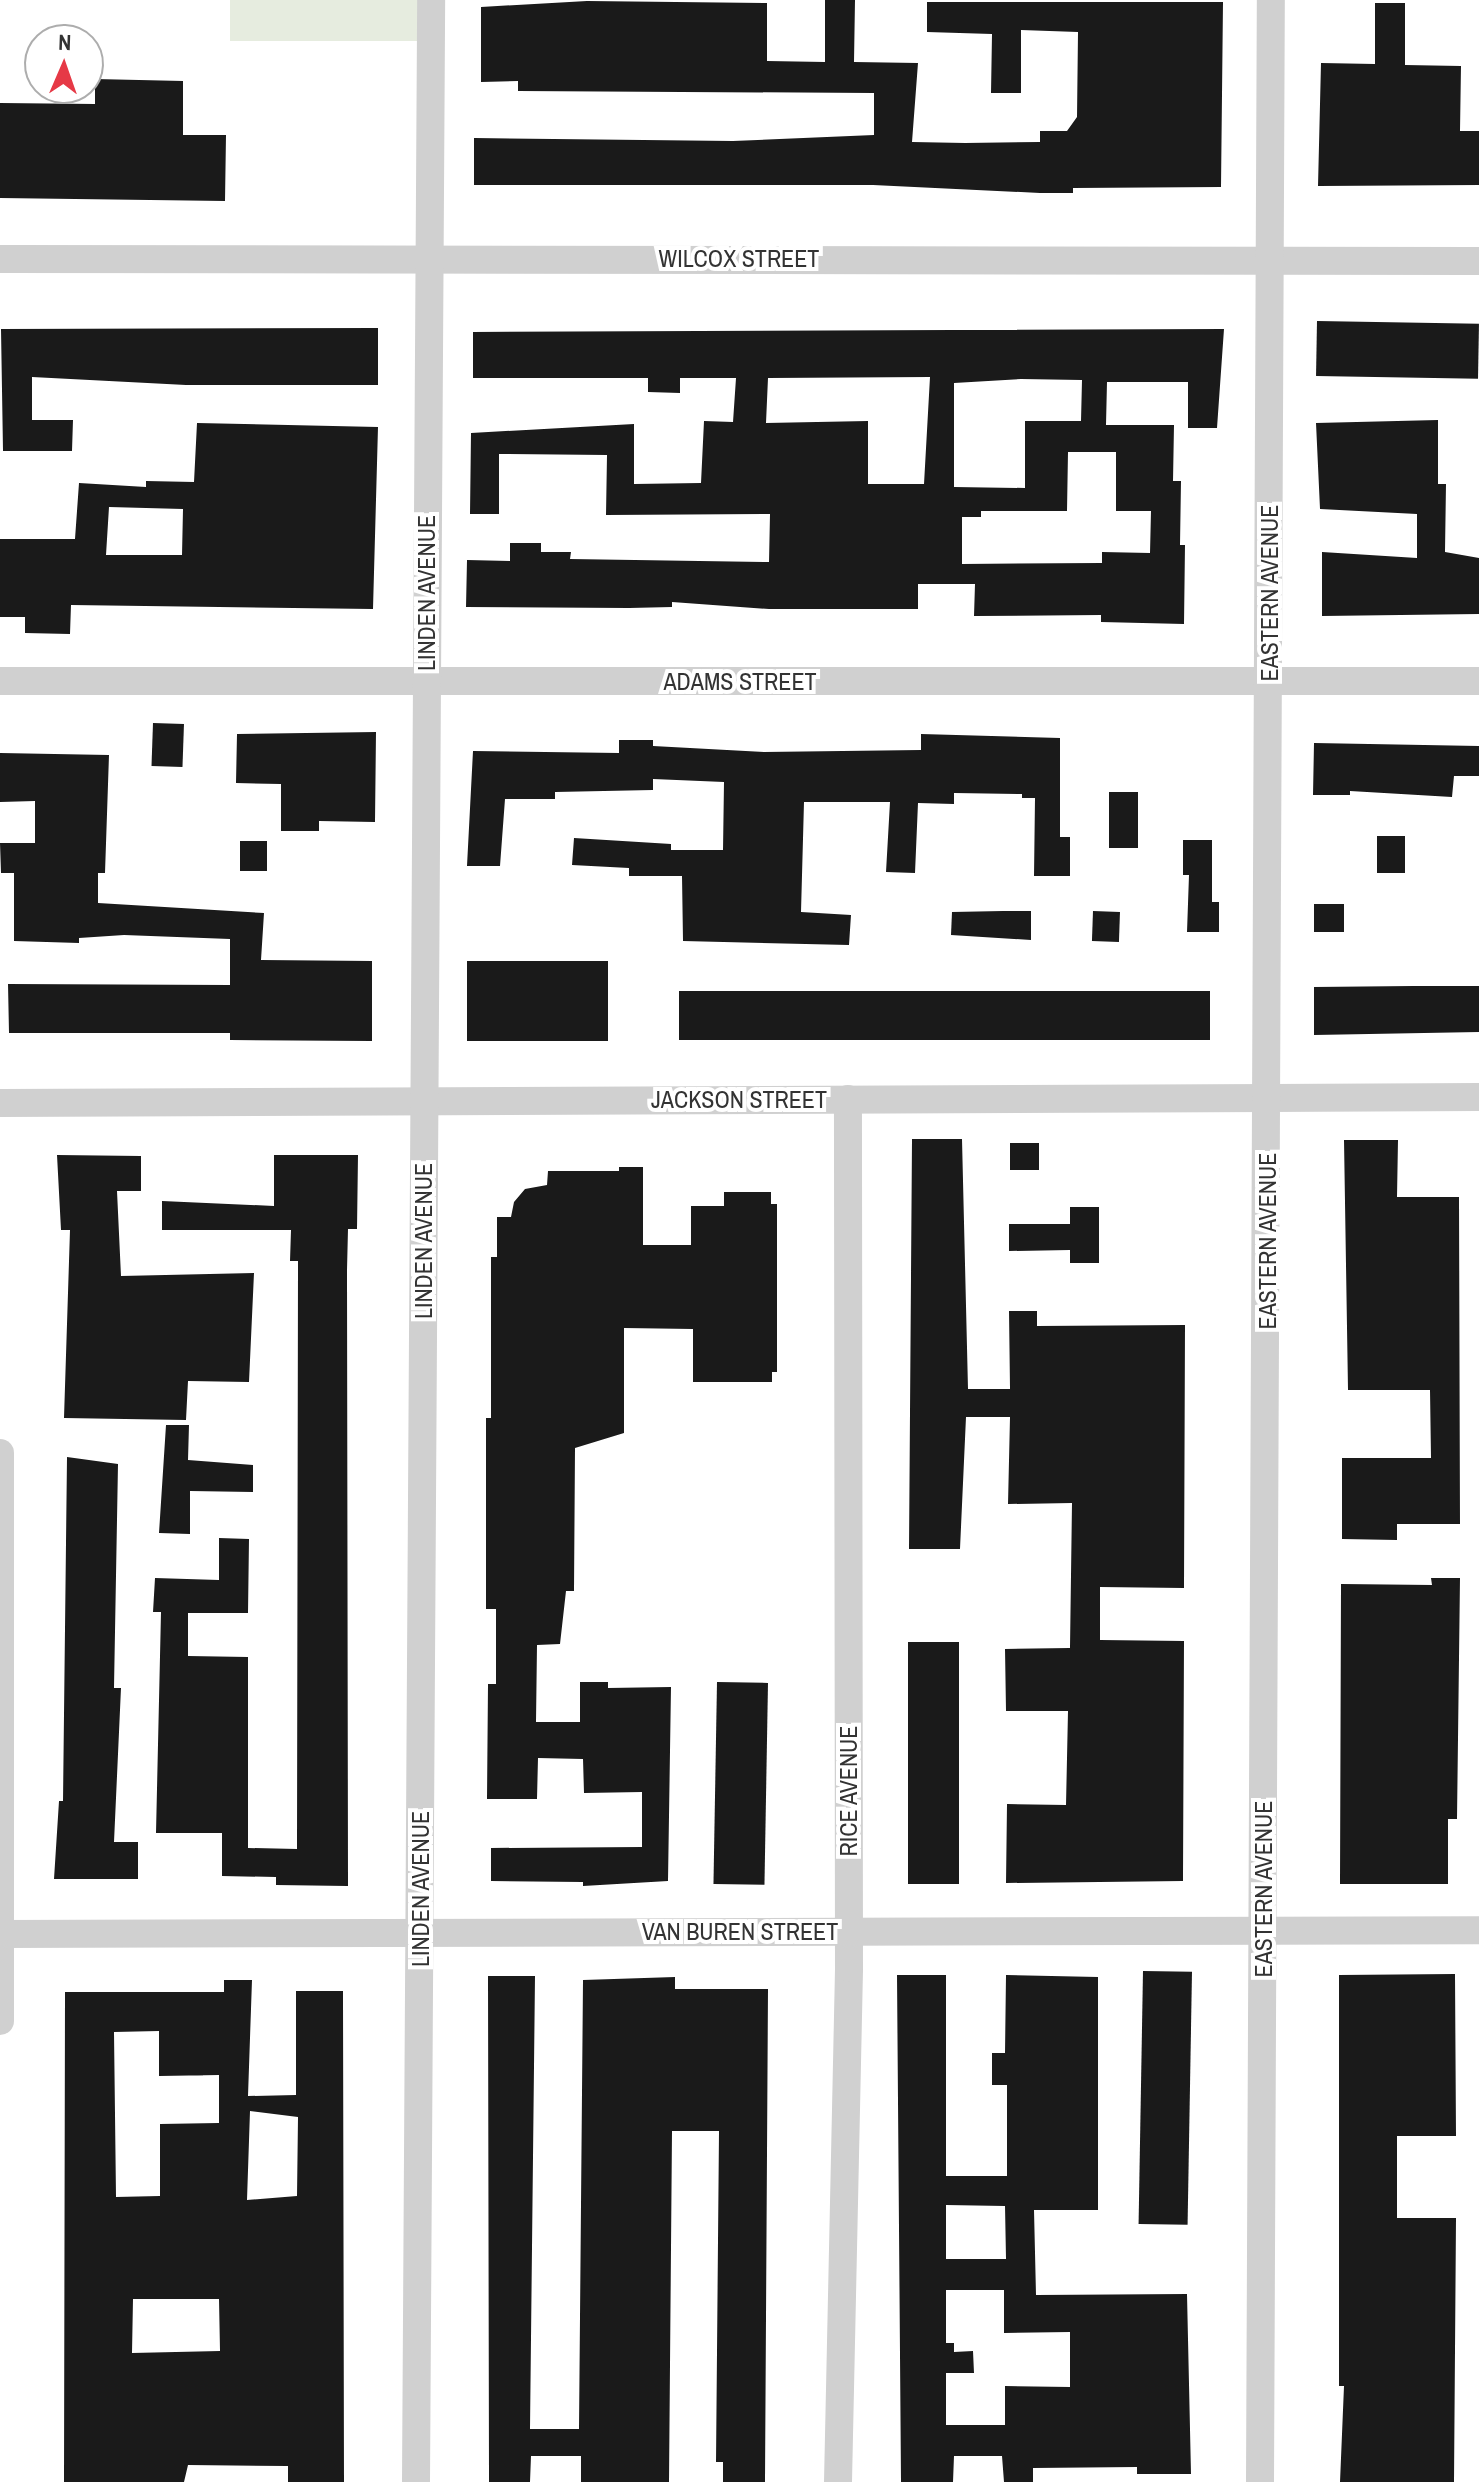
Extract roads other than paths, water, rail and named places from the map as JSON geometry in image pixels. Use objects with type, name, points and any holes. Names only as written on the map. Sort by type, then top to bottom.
[{"type":"street","name":"LINDEN AVENUE","points":[[416,2482],[431,0]]},
{"type":"street","name":"EASTERN AVENUE","points":[[1260,2482],[1269,1098],[1271,0]]},
{"type":"street","name":"WILCOX STREET","points":[[0,259],[429,257],[1479,261]]},
{"type":"street","name":"ADAMS STREET","points":[[0,681],[1479,681]]},
{"type":"street","name":"JACKSON STREET","points":[[0,1103],[1479,1097]]},
{"type":"street","name":"RICE AVENUE","points":[[838,2482],[850,1932],[848,1099]]},
{"type":"street","points":[[0,1453],[0,2021]]},
{"type":"street","name":"VAN BUREN STREET","points":[[0,1934],[1479,1930]]}]
